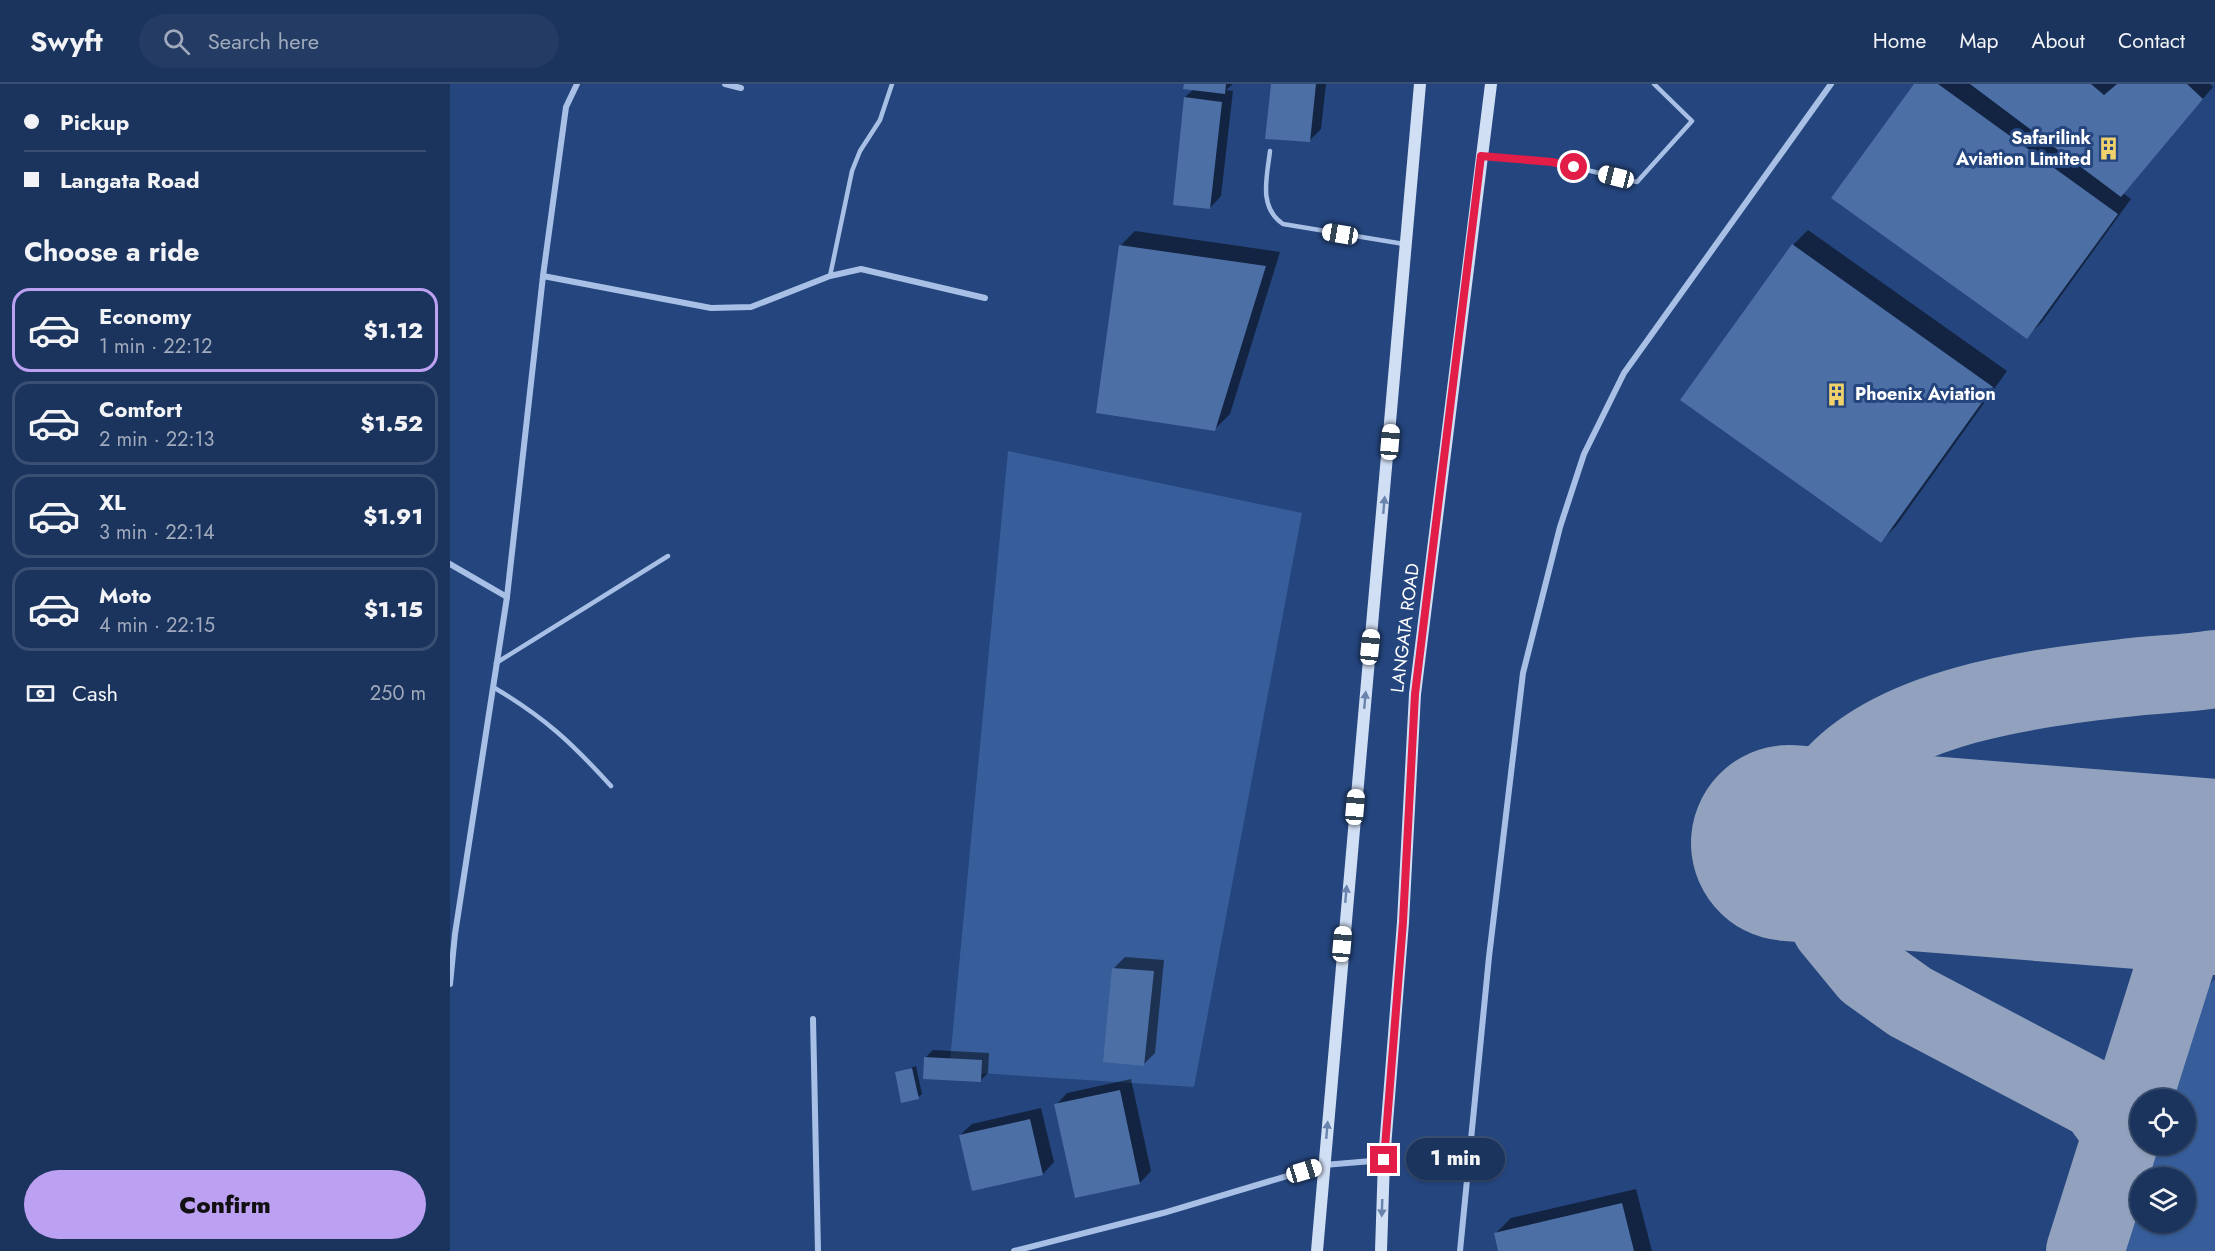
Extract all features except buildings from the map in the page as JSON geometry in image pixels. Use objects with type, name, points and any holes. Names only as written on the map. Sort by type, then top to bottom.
[{"type":"main road","name":"LANGATA ROAD","points":[[1317,1251],[1343,933],[1420,84]]},
{"type":"main road","name":"LANGATA ROAD","points":[[1381,1251],[1384,1160],[1403,922],[1415,694],[1491,84]]},
{"type":"street","points":[[450,984],[455,934],[507,597],[543,276],[566,107],[577,84]]},
{"type":"street","points":[[725,84],[741,88]]},
{"type":"street","points":[[1460,1251],[1489,957],[1523,674],[1563,517],[1584,454],[1624,373],[1831,84]]},
{"type":"street","points":[[543,276],[711,308],[751,307],[830,276],[861,269],[985,298]]},
{"type":"street","points":[[450,564],[507,597]]},
{"type":"street","points":[[813,1019],[818,1251]]},
{"type":"street","points":[[1014,1251],[1163,1213],[1324,1165],[1384,1160]]},
{"type":"lane","points":[[830,276],[852,171],[860,151],[880,120],[892,84]]},
{"type":"lane","points":[[1481,156],[1552,162],[1637,182],[1692,121],[1654,84]]},
{"type":"lane","points":[[1270,151],[1265,196],[1270,211],[1283,224],[1407,245]]},
{"type":"lane","points":[[496,663],[668,556]]},
{"type":"lane","points":[[492,687],[529,708],[555,728],[611,786]]},
{"type":"shaded area","points":[[1008,451],[1302,513],[1194,1087],[949,1071]]},
{"type":"shaded area","points":[[2215,979],[2215,1251],[2119,1251],[2130,1212],[2130,1233],[2196,1233],[2196,1167],[2143,1167],[2146,1155],[2196,1155],[2196,1089],[2165,1089],[2183,1035],[2198,1003]]},
{"type":"taxiway","points":[[1830,780],[1857,755],[1890,734],[1926,718],[1966,705],[2007,695],[2088,682],[2215,669]]},
{"type":"taxiway","points":[[1812,893],[1831,927],[1868,972],[1910,1002],[2098,1101],[2123,1135]]},
{"type":"taxiway","points":[[2085,1251],[2185,934],[2199,922],[2215,915]]},
{"type":"runway","points":[[1789,843],[2215,877]]},
{"type":"place","name":"Safarilink Aviation Limited","points":[[2109,148]]},
{"type":"place","name":"Phoenix Aviation","points":[[1837,394]]},
{"type":"route","points":[[1384,1160],[1403,922],[1415,694],[1481,156],[1552,162],[1574,167]]}]
